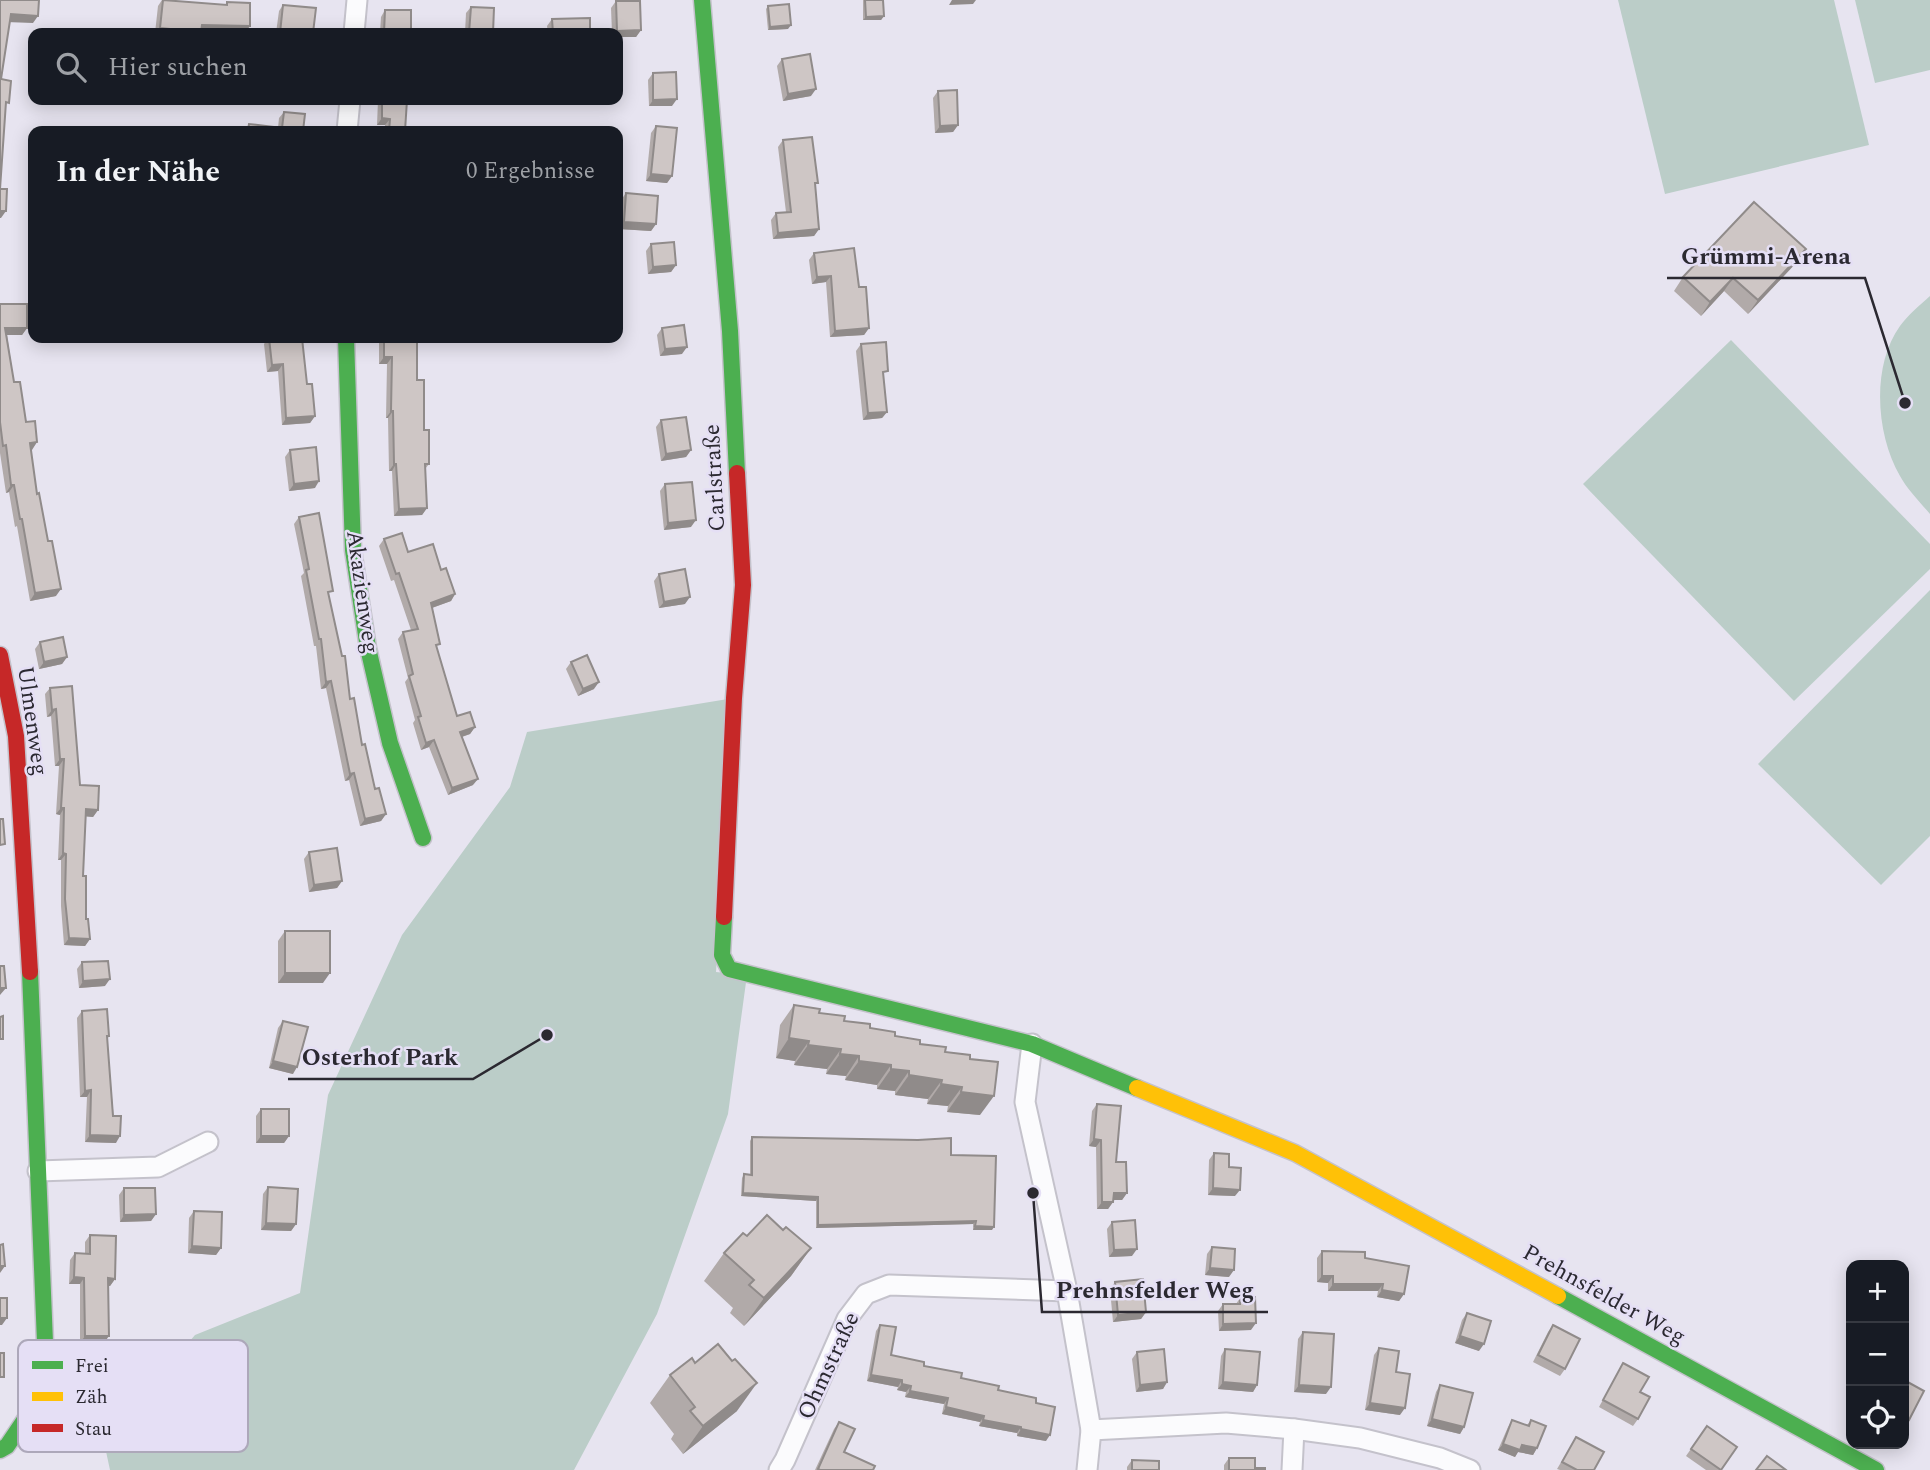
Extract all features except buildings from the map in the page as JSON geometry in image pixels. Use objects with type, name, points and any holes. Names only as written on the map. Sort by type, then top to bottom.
[{"type":"street","points":[[354,28],[357,0]]},
{"type":"street","name":"Carlstraße","points":[[702,0],[730,331],[743,585],[734,698],[722,955]]},
{"type":"street","points":[[348,126],[350,105]]},
{"type":"street","name":"Akazienweg","points":[[346,343],[353,550],[368,648],[390,743],[423,838]]},
{"type":"street","name":"Ulmenweg","points":[[0,655],[16,736],[29,951],[45,1340]]},
{"type":"street","name":"Prehnsfelder Weg","points":[[722,955],[729,968],[747,975],[1032,1044],[1295,1153],[1876,1470]]},
{"type":"street","points":[[1032,1044],[1025,1102],[1067,1291],[1091,1430],[1087,1470]]},
{"type":"street","points":[[38,1171],[158,1167],[208,1142]]},
{"type":"street","name":"Ohmstraße","points":[[779,1470],[847,1319],[866,1294],[889,1285],[1067,1291]]},
{"type":"street","points":[[1091,1430],[1226,1423],[1294,1429],[1360,1438],[1440,1458],[1470,1470]]},
{"type":"street","points":[[1292,1470],[1294,1429]]},
{"type":"street","name":"Ulmenweg","points":[[0,1450],[7,1446],[18,1430]]},
{"type":"shaded area","points":[[1618,0],[1834,0],[1869,145],[1665,194]]},
{"type":"shaded area","points":[[1855,0],[1930,0],[1930,70],[1875,83]]},
{"type":"shaded area","points":[[1930,296],[1930,514],[1906,486],[1892,459],[1886,441],[1880,401],[1884,361],[1891,342],[1903,322]]},
{"type":"shaded area","points":[[1731,340],[1930,544],[1930,569],[1794,701],[1583,484]]},
{"type":"shaded area","points":[[1930,590],[1930,836],[1881,885],[1758,764]]},
{"type":"shaded area","points":[[734,698],[716,972],[747,975],[728,1114],[657,1314],[574,1470],[110,1470],[106,1452],[248,1452],[248,1340],[191,1340],[195,1335],[300,1293],[328,1095],[402,935],[510,787],[527,732]]},
{"type":"traffic: fast","points":[[702,0],[730,331],[737,473]]},
{"type":"traffic: fast","points":[[346,343],[353,550],[368,648],[390,743],[423,838]]},
{"type":"traffic: fast","points":[[724,917],[722,955],[729,969],[1032,1044],[1137,1088]]},
{"type":"traffic: fast","points":[[30,972],[45,1340]]},
{"type":"traffic: fast","points":[[1558,1296],[1876,1470]]},
{"type":"traffic: fast","points":[[0,1450],[7,1446],[18,1430]]},
{"type":"traffic: slow","points":[[1137,1088],[1295,1153],[1558,1296]]},
{"type":"traffic: jam","points":[[724,917],[734,698],[743,585],[737,473]]},
{"type":"traffic: jam","points":[[0,655],[16,736],[30,972]]},
{"type":"place","name":"Grümmi-Arena","points":[[1905,403]]},
{"type":"place","name":"Osterhof Park","points":[[547,1035]]},
{"type":"place","name":"Prehnsfelder Weg","points":[[1033,1193]]}]
